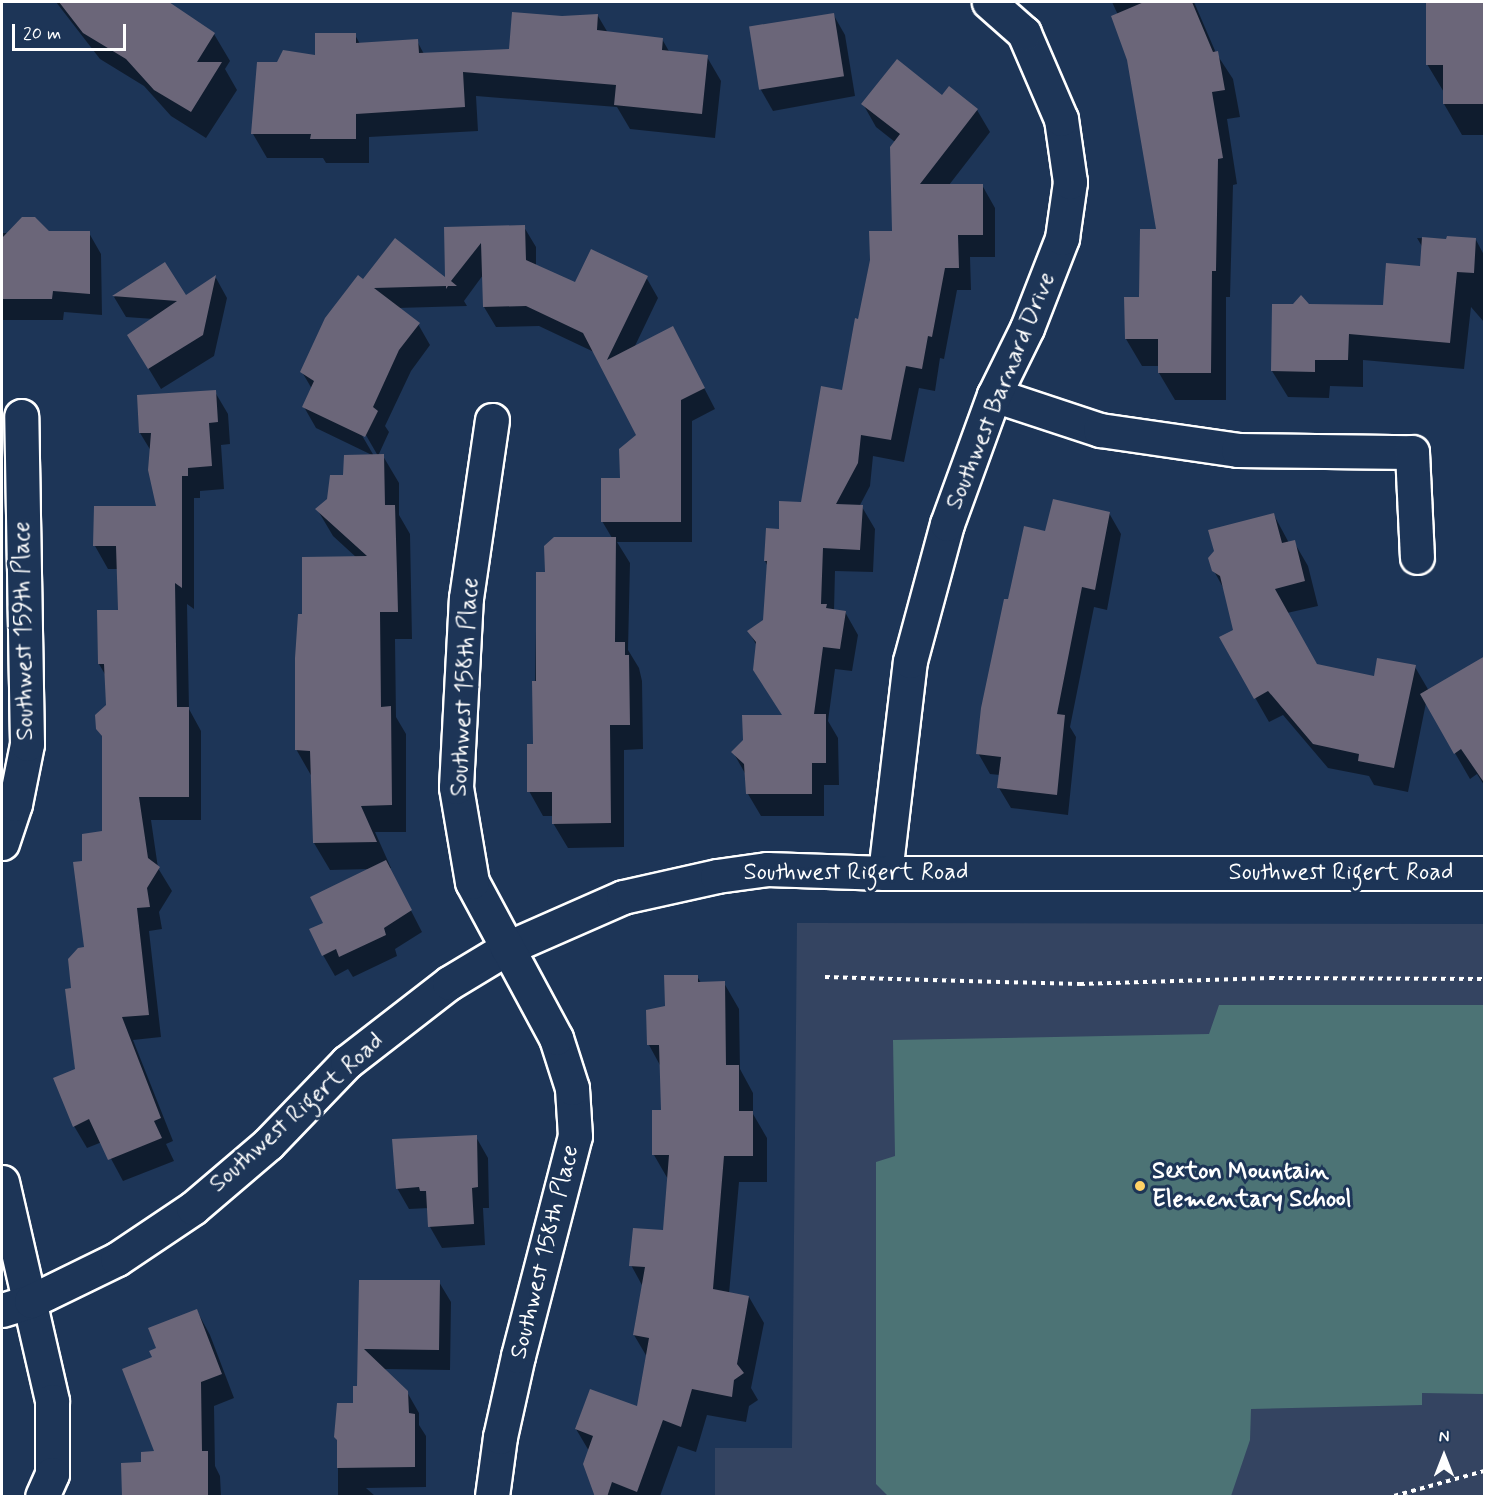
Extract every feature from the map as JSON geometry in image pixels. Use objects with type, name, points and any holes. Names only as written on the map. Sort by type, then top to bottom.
[{"type":"street","name":"Southwest Barnard Drive","points":[[885,873],[910,662],[947,524],[994,395],[1027,328],[1062,238],[1071,182],[1061,119],[1024,33],[989,2]]},
{"type":"street","points":[[994,395],[1100,430],[1238,450],[1412,452],[1418,557]]},
{"type":"street","name":"Southwest 159th Place","points":[[2,843],[15,804],[27,744],[21,416]]},
{"type":"street","name":"Southwest 158th Place","points":[[492,420],[466,598],[456,787],[472,882],[556,1038],[572,1088],[575,1136],[515,1367],[500,1437],[492,1497]]},
{"type":"street","name":"Southwest Rigert Road","points":[[16,1305],[117,1259],[193,1208],[268,1144],[347,1062],[449,983],[507,948],[623,897],[717,876],[767,869],[885,873],[1485,873]]},
{"type":"street","points":[[2,1182],[16,1305],[52,1401],[52,1474],[42,1497]]},
{"type":"path","points":[[825,977],[1080,984],[1270,978],[1485,979]]},
{"type":"path","points":[[1394,1497],[1485,1471]]},
{"type":"shaded area","name":"Sexton Mountain Elementary School","points":[[797,923],[1484,924],[1484,1496],[715,1496],[715,1448],[792,1448]]},
{"type":"green space","name":"Sexton Mountain Elementary School","points":[[1219,1005],[1484,1005],[1484,1394],[1422,1393],[1422,1405],[1251,1409],[1250,1440],[1231,1496],[888,1496],[876,1484],[876,1162],[895,1156],[893,1040],[1209,1034]]},
{"type":"building","points":[[59,2],[169,2],[215,33],[197,62],[222,62],[191,112],[154,90],[126,59],[83,33]]},
{"type":"building","points":[[1144,2],[1192,2],[1213,52],[1218,51],[1225,90],[1212,92],[1223,158],[1218,159],[1216,271],[1212,271],[1211,373],[1158,373],[1158,339],[1125,339],[1124,297],[1139,297],[1140,229],[1156,229],[1127,60],[1111,16]]},
{"type":"building","points":[[1426,2],[1485,2],[1485,104],[1443,104],[1443,65],[1426,65]]},
{"type":"building","points":[[512,12],[562,16],[598,14],[597,30],[663,38],[662,50],[708,55],[702,114],[614,105],[616,85],[463,72],[465,107],[356,114],[356,139],[310,139],[311,134],[251,134],[257,62],[277,62],[283,50],[315,55],[315,33],[356,33],[356,43],[418,39],[419,53],[509,49]]},
{"type":"building","points":[[834,13],[844,76],[759,90],[749,26]]},
{"type":"building","points":[[897,59],[942,95],[949,86],[978,109],[920,184],[983,184],[983,235],[958,235],[959,268],[945,268],[932,337],[928,336],[922,369],[906,366],[891,440],[861,435],[858,463],[836,504],[863,505],[860,550],[823,548],[821,604],[827,604],[826,608],[846,611],[840,649],[823,647],[814,714],[826,714],[826,763],[812,763],[812,794],[746,794],[744,764],[731,752],[743,740],[742,715],[782,715],[753,670],[756,642],[747,631],[763,620],[767,561],[764,561],[766,528],[779,529],[779,501],[801,502],[821,386],[842,390],[855,318],[858,319],[870,260],[869,231],[892,231],[890,147],[900,134],[861,104]]},
{"type":"building","points":[[22,217],[35,217],[49,231],[90,231],[90,294],[53,291],[52,299],[2,299],[2,238]]},
{"type":"building","points":[[525,225],[526,260],[575,282],[591,249],[648,276],[607,360],[673,326],[705,388],[681,400],[681,522],[601,522],[601,478],[620,478],[619,449],[636,435],[583,333],[526,306],[483,307],[481,243],[451,281],[457,286],[448,286],[446,289],[446,286],[374,288],[420,323],[399,350],[373,407],[378,411],[365,437],[302,407],[314,381],[300,372],[325,318],[358,275],[363,279],[395,238],[445,277],[444,227]]},
{"type":"building","points":[[1447,236],[1476,238],[1474,273],[1457,272],[1450,343],[1349,334],[1348,360],[1315,360],[1315,372],[1271,371],[1272,304],[1293,304],[1301,295],[1309,304],[1383,305],[1386,263],[1420,266],[1422,237],[1446,239]]},
{"type":"building","points":[[165,262],[186,295],[216,275],[203,335],[148,369],[127,335],[177,301],[112,296]]},
{"type":"building","points":[[216,390],[218,422],[209,423],[212,466],[188,468],[188,476],[182,476],[182,588],[175,583],[177,707],[189,707],[189,797],[139,797],[148,858],[160,867],[147,888],[150,907],[137,908],[149,1015],[122,1017],[161,1118],[154,1121],[162,1138],[108,1160],[89,1119],[73,1127],[53,1078],[75,1069],[65,989],[71,988],[68,959],[78,948],[84,947],[73,862],[82,861],[82,834],[102,831],[102,736],[96,729],[95,715],[106,705],[104,664],[98,664],[97,610],[118,610],[116,546],[93,546],[94,506],[156,506],[148,470],[151,433],[139,433],[137,395]]},
{"type":"building","points":[[384,454],[385,505],[395,505],[398,612],[380,612],[381,707],[391,706],[392,805],[361,806],[377,842],[313,843],[310,751],[295,750],[295,658],[298,614],[302,614],[302,557],[367,556],[315,509],[327,499],[330,475],[343,475],[344,455]]},
{"type":"building","points":[[1053,499],[1110,512],[1095,590],[1082,587],[1057,714],[1065,715],[1057,795],[997,788],[1001,757],[976,754],[981,708],[1004,599],[1008,599],[1024,526],[1045,531]]},
{"type":"building","points":[[1274,513],[1282,543],[1295,540],[1305,581],[1275,589],[1317,664],[1374,676],[1377,658],[1416,665],[1394,768],[1358,761],[1359,754],[1313,744],[1268,691],[1254,699],[1219,637],[1233,630],[1220,576],[1212,571],[1208,558],[1214,551],[1208,530]]},
{"type":"building","points":[[554,537],[616,537],[615,642],[625,642],[625,655],[629,655],[630,725],[610,725],[611,823],[552,824],[552,792],[527,792],[527,744],[533,744],[532,681],[536,681],[536,572],[545,572],[544,546]]},
{"type":"building","points":[[1485,656],[1485,784],[1461,749],[1454,754],[1420,694]]},
{"type":"building","points":[[386,860],[412,910],[384,928],[386,935],[339,957],[336,949],[322,956],[309,929],[323,923],[310,897]]},
{"type":"building","points":[[664,975],[698,975],[698,982],[725,981],[726,1065],[739,1065],[739,1111],[753,1111],[753,1156],[724,1156],[713,1289],[749,1296],[737,1364],[744,1373],[734,1380],[732,1397],[692,1389],[681,1427],[663,1420],[637,1492],[612,1482],[607,1497],[595,1497],[583,1464],[593,1436],[575,1429],[590,1389],[637,1406],[649,1338],[633,1335],[645,1267],[629,1266],[633,1228],[663,1230],[669,1155],[652,1155],[652,1110],[661,1110],[659,1045],[647,1045],[646,1010],[665,1006]]},
{"type":"building","points":[[477,1135],[478,1187],[472,1188],[474,1224],[428,1227],[426,1191],[420,1191],[419,1187],[396,1189],[392,1139]]},
{"type":"building","points":[[359,1280],[440,1280],[439,1350],[364,1349],[408,1391],[409,1413],[415,1414],[415,1467],[337,1468],[337,1440],[334,1437],[337,1403],[353,1403],[353,1386],[357,1386]]},
{"type":"building","points":[[197,1309],[222,1374],[201,1382],[202,1451],[208,1451],[208,1497],[122,1497],[121,1463],[141,1462],[141,1452],[154,1451],[122,1369],[152,1357],[149,1351],[156,1348],[148,1328]]},
{"type":"place","name":"Sexton Mountain Elementary School","points":[[1140,1186]]}]
